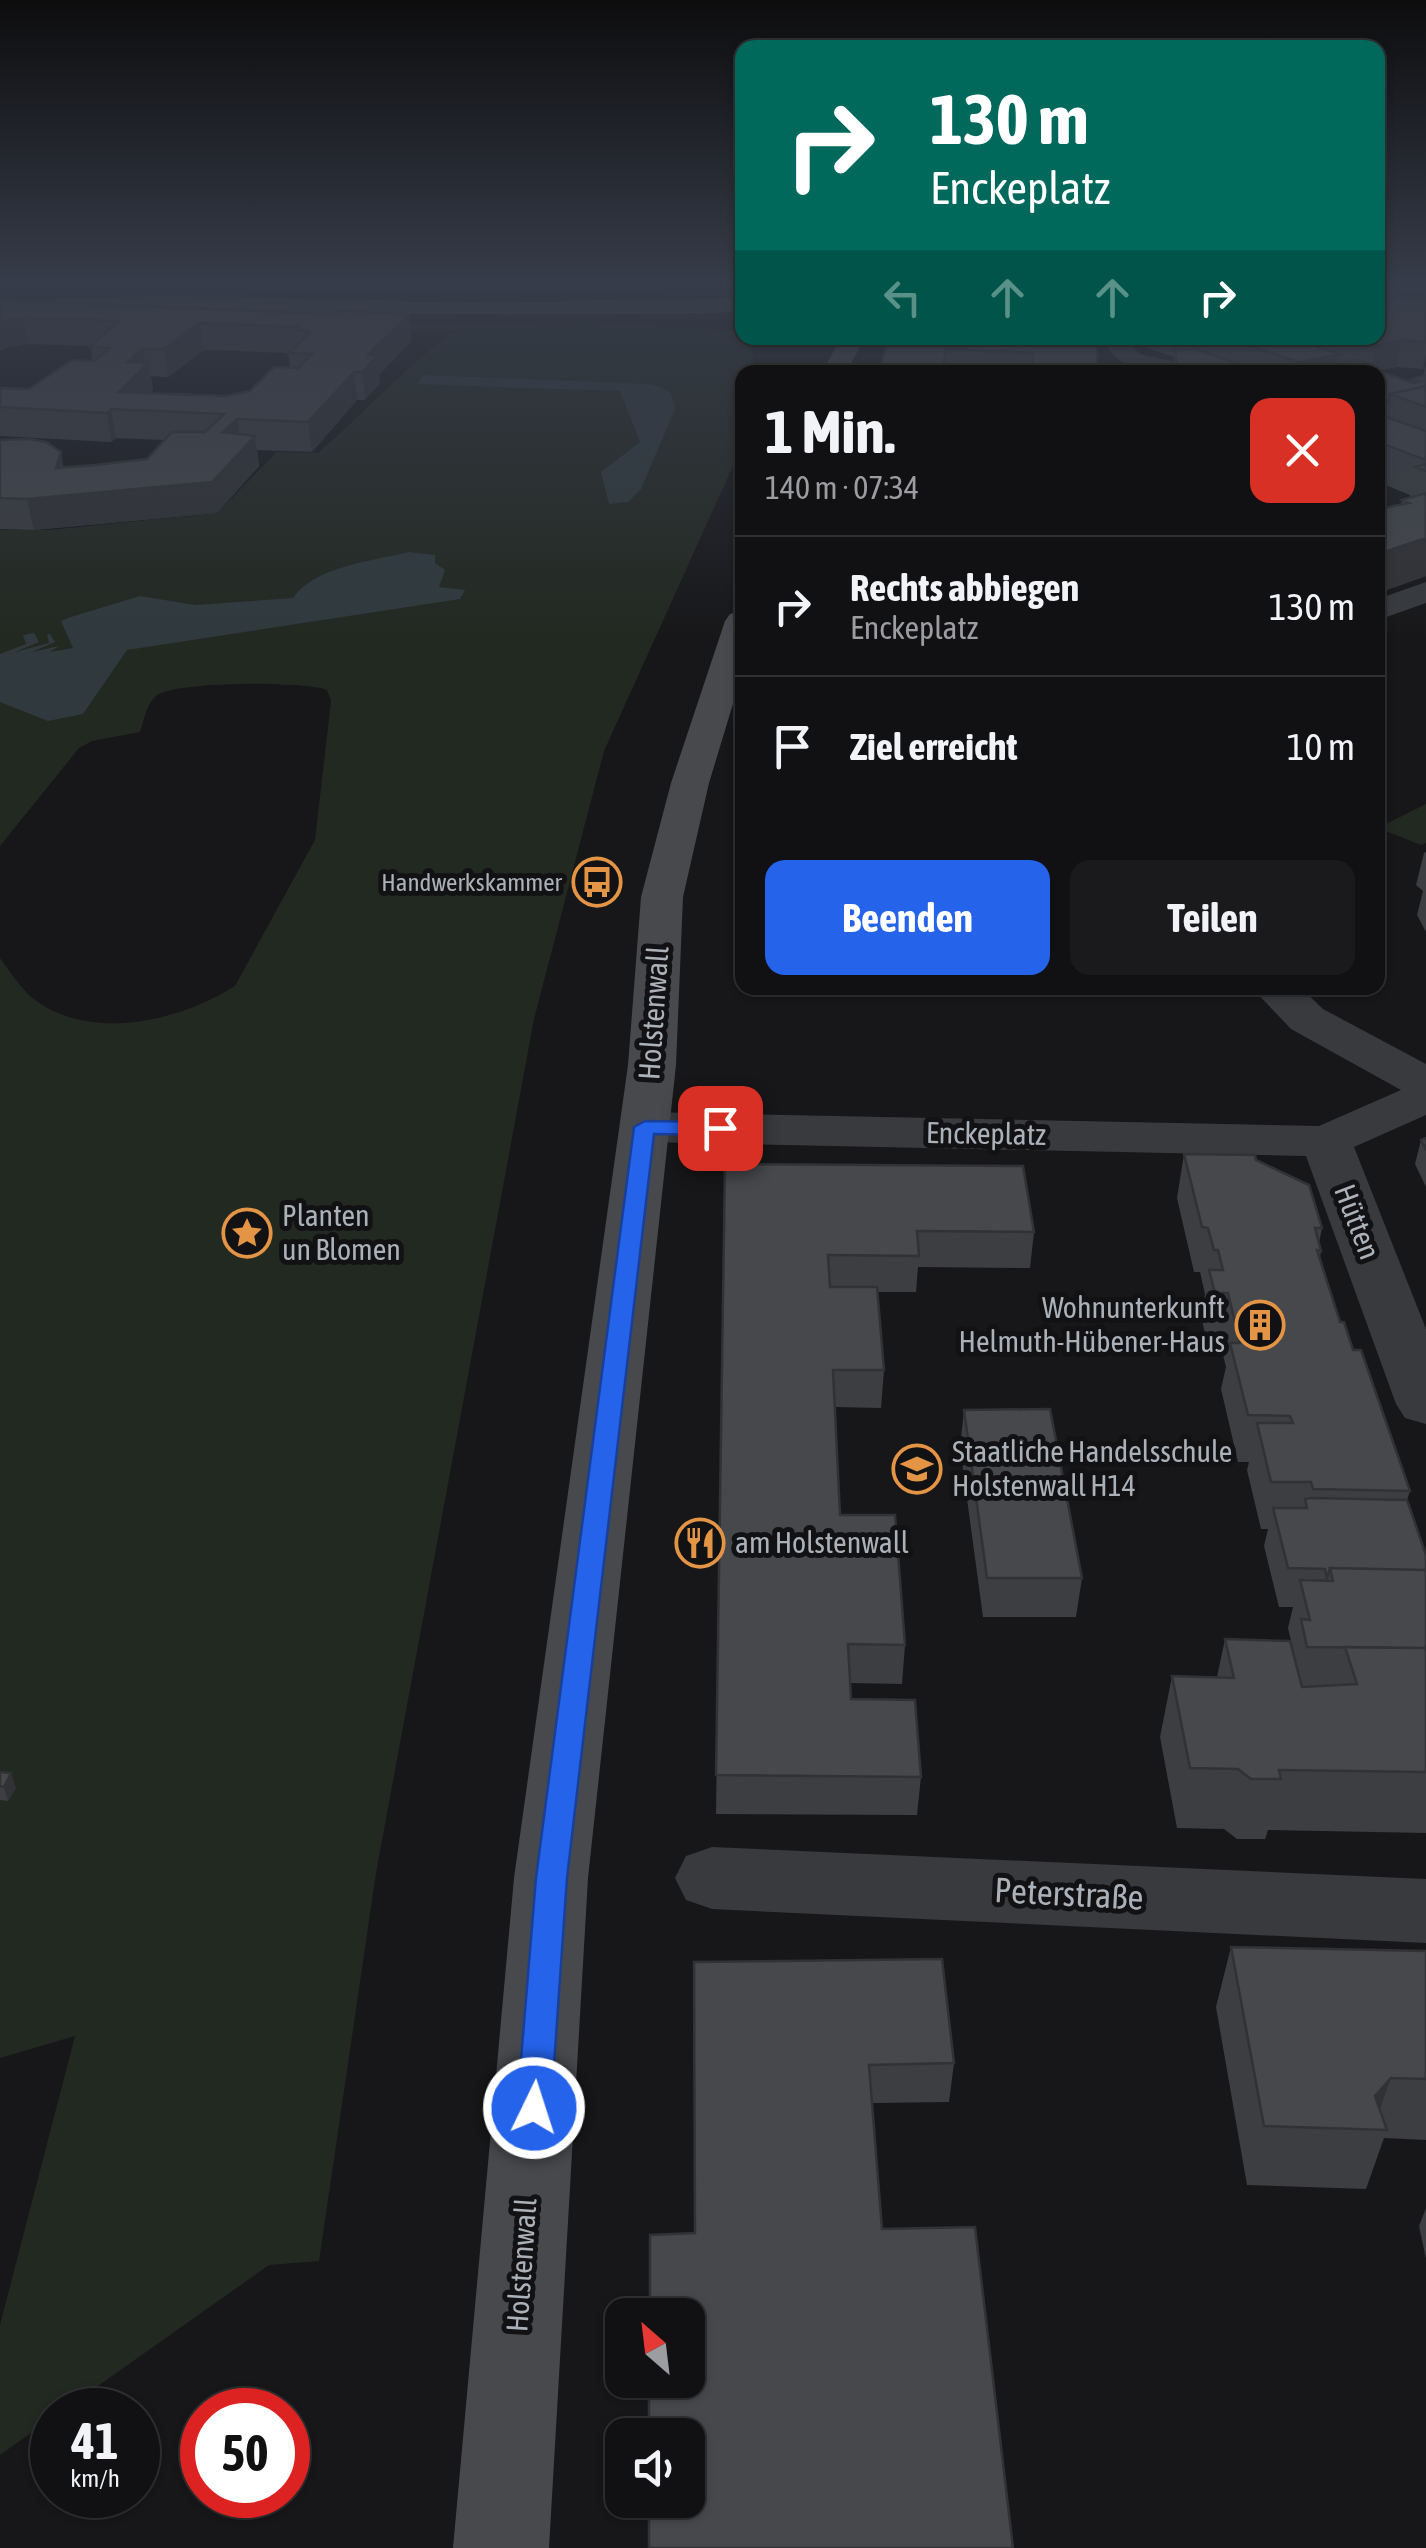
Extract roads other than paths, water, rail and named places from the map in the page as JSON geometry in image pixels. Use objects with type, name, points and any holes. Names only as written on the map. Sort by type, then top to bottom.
[{"type":"main road","name":"Holstenwall","points":[[501,2548],[552,1878],[645,1127],[662,897],[690,783],[735,649]]},
{"type":"street","points":[[1385,607],[1426,592]]},
{"type":"street","points":[[1282,995],[1306,1019],[1426,1084]]},
{"type":"street","points":[[1326,1140],[1426,1097]]},
{"type":"street","name":"Enckeplatz","points":[[645,1127],[1326,1140]]},
{"type":"street","name":"Hütten","points":[[1326,1140],[1426,1404]]},
{"type":"street","name":"Peterstraße","points":[[712,1878],[1426,1911]]},
{"type":"place","name":"Handwerkskammer","points":[[597,882]]},
{"type":"place","name":"Planten un Blomen","points":[[247,1233]]},
{"type":"place","name":"Wohnunterkunft Helmuth-Hübener-Haus","points":[[1260,1325]]},
{"type":"place","name":"Staatliche Handelsschule Holstenwall H14","points":[[917,1469]]},
{"type":"place","name":"am Holstenwall","points":[[700,1543]]}]
